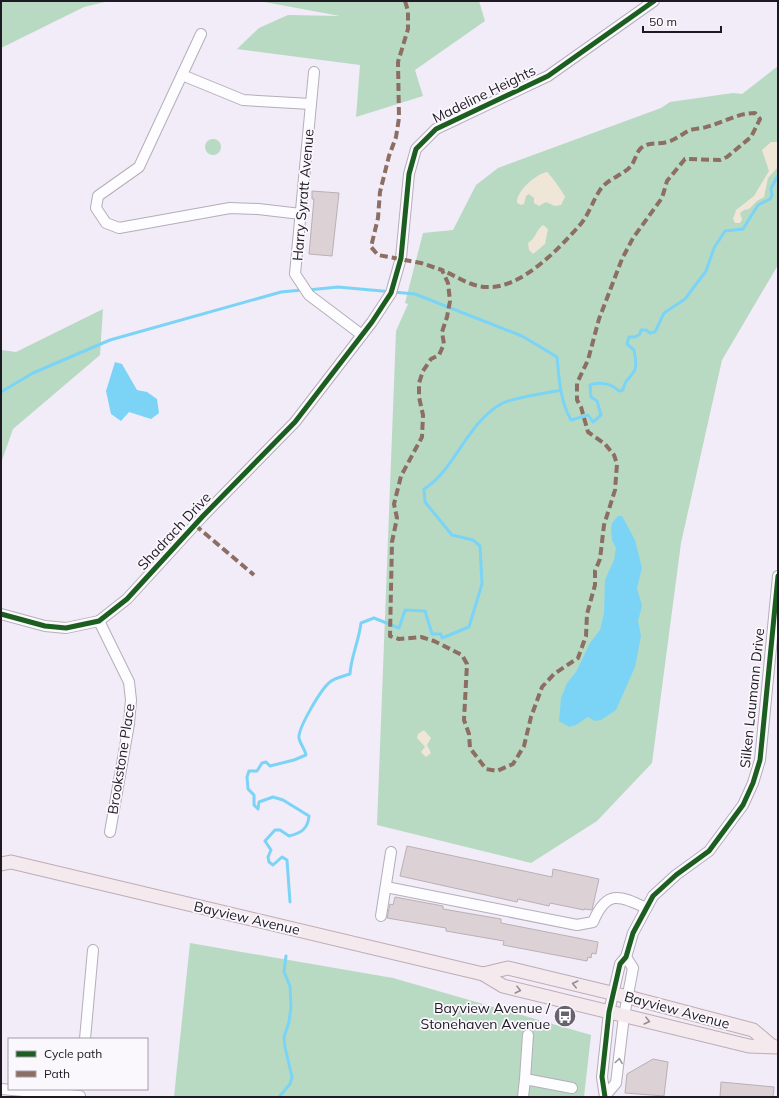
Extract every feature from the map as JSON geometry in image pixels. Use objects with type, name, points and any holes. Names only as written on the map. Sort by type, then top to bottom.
[{"type":"main road","name":"Bayview Avenue","points":[[4,860],[483,974],[503,986],[624,1016],[749,1046],[775,1046]]},
{"type":"main road","name":"Bayview Avenue","points":[[483,974],[508,968],[628,997],[753,1030],[775,1046]]},
{"type":"street","name":"Madeline Heights","points":[[329,378],[362,335],[391,293],[401,258],[409,174],[416,150],[436,129],[548,76],[654,1]]},
{"type":"street","points":[[201,34],[139,167],[98,196],[96,208],[106,223],[119,228],[230,208],[258,209],[301,214]]},
{"type":"street","name":"Harry Syratt Avenue","points":[[314,72],[295,274],[309,295],[362,335]]},
{"type":"street","points":[[182,75],[243,100],[311,104]]},
{"type":"street","name":"Shadrach Drive","points":[[1,614],[45,626],[66,628],[99,621],[127,599],[203,516],[295,422],[329,378]]},
{"type":"street","name":"Silken Laumann Drive","points":[[605,1096],[602,1077],[609,1012],[620,964],[626,957],[633,933],[654,896],[709,851],[744,805],[753,784],[760,753],[778,576]]},
{"type":"street","name":"Brookstone Place","points":[[99,621],[129,682],[131,700],[129,724],[110,832]]},
{"type":"street","points":[[381,916],[391,852]]},
{"type":"street","points":[[386,887],[577,925],[593,922],[600,906],[613,898],[630,900],[646,908]]},
{"type":"street","points":[[85,1038],[93,950]]},
{"type":"street","points":[[605,1096],[616,1083],[624,1016],[633,968],[626,957]]},
{"type":"street","points":[[523,1097],[528,1035]]},
{"type":"street","points":[[524,1079],[572,1088]]},
{"type":"street","points":[[17,1090],[80,1094]]},
{"type":"green space","points":[[1,1],[109,1],[84,7],[1,48]]},
{"type":"green space","points":[[259,1],[479,1],[485,21],[415,70],[423,96],[356,117],[360,65],[237,49],[259,28],[288,15],[340,16]]},
{"type":"green space","points":[[778,66],[778,265],[722,360],[681,543],[652,763],[597,821],[531,863],[377,825],[396,331],[408,304],[405,303],[423,233],[453,230],[476,185],[498,168],[661,108],[670,102],[733,93],[742,94]]},
{"type":"green space","points":[[210,139],[216,139],[221,144],[219,153],[216,155],[210,155],[205,150],[205,144]]},
{"type":"green space","points":[[103,309],[100,355],[13,429],[1,463],[1,350],[16,352]]},
{"type":"green space","points":[[190,943],[393,978],[591,1035],[584,1097],[174,1097]]},
{"type":"sand","points":[[771,142],[778,142],[778,167],[768,178],[764,197],[757,201],[749,209],[740,213],[742,220],[740,223],[735,223],[733,219],[736,210],[754,196],[769,171],[762,150]]},
{"type":"sand","points":[[547,172],[565,197],[561,205],[555,206],[546,202],[539,206],[534,203],[534,198],[529,194],[526,196],[524,204],[521,205],[517,203],[523,188],[538,176]]},
{"type":"sand","points":[[543,225],[548,229],[545,244],[533,254],[529,250],[528,243]]},
{"type":"sand","points":[[424,730],[431,738],[427,745],[431,753],[426,757],[421,752],[425,747],[417,738],[418,734]]},
{"type":"water","points":[[115,362],[122,364],[137,390],[147,392],[157,399],[159,413],[151,419],[129,412],[121,421],[111,414],[106,391]]},
{"type":"water","points":[[618,516],[622,516],[635,540],[642,568],[637,588],[642,606],[638,621],[641,636],[635,667],[616,710],[601,720],[595,721],[588,717],[576,725],[569,727],[559,721],[561,698],[567,683],[576,672],[590,643],[600,630],[604,613],[605,580],[614,560],[616,548],[612,540],[612,523]]},
{"type":"building","points":[[312,191],[339,193],[332,256],[309,254],[314,199],[312,199]]},
{"type":"building","points":[[407,846],[552,877],[553,869],[599,879],[592,910],[584,910],[550,903],[549,906],[518,899],[517,902],[400,876]]},
{"type":"building","points":[[395,897],[443,906],[443,909],[501,919],[501,923],[598,942],[596,954],[592,953],[591,958],[588,957],[587,961],[503,945],[504,941],[446,931],[446,928],[387,918],[390,904],[393,905]]},
{"type":"building","points":[[653,1059],[668,1062],[664,1096],[625,1093],[627,1074]]},
{"type":"building","points":[[721,1082],[774,1087],[773,1097],[720,1097]]},
{"type":"waterway","points":[[308,290],[338,287],[415,294],[522,336],[557,357],[562,397],[571,420],[588,415],[593,422],[601,415],[597,401],[591,397],[590,385],[598,383],[606,384],[619,391],[623,390],[626,382],[635,371],[636,365],[634,350],[627,344],[629,337],[635,337],[640,334],[641,330],[646,330],[650,333],[655,332],[664,313],[685,299],[706,271],[714,248],[725,231],[743,229],[758,205],[770,199],[772,195],[771,188],[778,176]]},
{"type":"waterway","points":[[1,392],[33,373],[110,340],[281,292],[302,290]]},
{"type":"waterway","points":[[290,902],[287,860],[282,857],[273,865],[269,862],[268,857],[271,850],[265,841],[275,830],[280,830],[289,836],[300,832],[307,824],[309,816],[283,800],[273,797],[259,802],[258,809],[254,805],[254,795],[248,789],[247,777],[249,771],[257,771],[262,763],[266,762],[270,766],[294,760],[306,755],[299,738],[302,726],[321,692],[326,686],[334,679],[350,674],[361,623],[374,618],[399,628],[405,610],[425,611],[432,634],[441,634],[442,638],[469,627],[482,584],[480,546],[473,540],[452,535],[425,502],[424,489],[435,481],[444,471],[479,423],[501,404],[521,398],[561,390]]},
{"type":"waterway","points":[[279,1097],[290,1084],[292,1077],[284,1037],[289,1022],[291,1007],[290,986],[284,972],[286,956]]},
{"type":"marked path","points":[[405,1],[408,11],[408,29],[398,62],[399,118],[396,137],[389,156],[380,192],[378,218],[371,247],[378,255],[421,263],[442,270],[448,283],[450,301],[442,332],[444,344],[439,355],[431,359],[423,371],[419,383],[419,397],[423,415],[422,437],[401,476],[394,504],[397,518],[392,542],[390,636],[399,639],[421,637],[434,641],[462,655],[467,664],[464,720],[469,734],[470,748],[486,769],[497,771],[513,764],[524,746],[531,717],[542,687],[554,674],[578,658],[586,636],[587,614],[595,585],[595,571],[600,559],[604,525],[615,490],[617,464],[614,455],[605,444],[588,432],[581,407],[577,400],[577,383],[588,360],[599,319],[622,259],[633,238],[662,198],[667,181],[685,159],[720,160],[727,157],[751,137],[760,119],[755,113],[748,113],[704,128],[690,130],[675,139],[664,143],[644,146],[638,152],[631,166],[603,186],[585,219],[570,236],[549,257],[525,275],[512,282],[500,286],[481,287],[442,270]]},
{"type":"marked path","points":[[195,525],[254,575]]},
{"type":"cycle path","points":[[1,614],[45,626],[66,628],[99,621],[127,599],[203,516],[295,422],[372,322],[391,293],[401,258],[409,174],[416,149],[436,129],[548,76],[654,1]]},
{"type":"cycle path","points":[[605,1097],[602,1077],[609,1012],[620,964],[626,957],[633,933],[653,896],[676,875],[709,851],[743,805],[753,783],[760,760],[778,576]]},
{"type":"place","name":"Bayview Avenue / Stonehaven Avenue","points":[[565,1016]]}]
